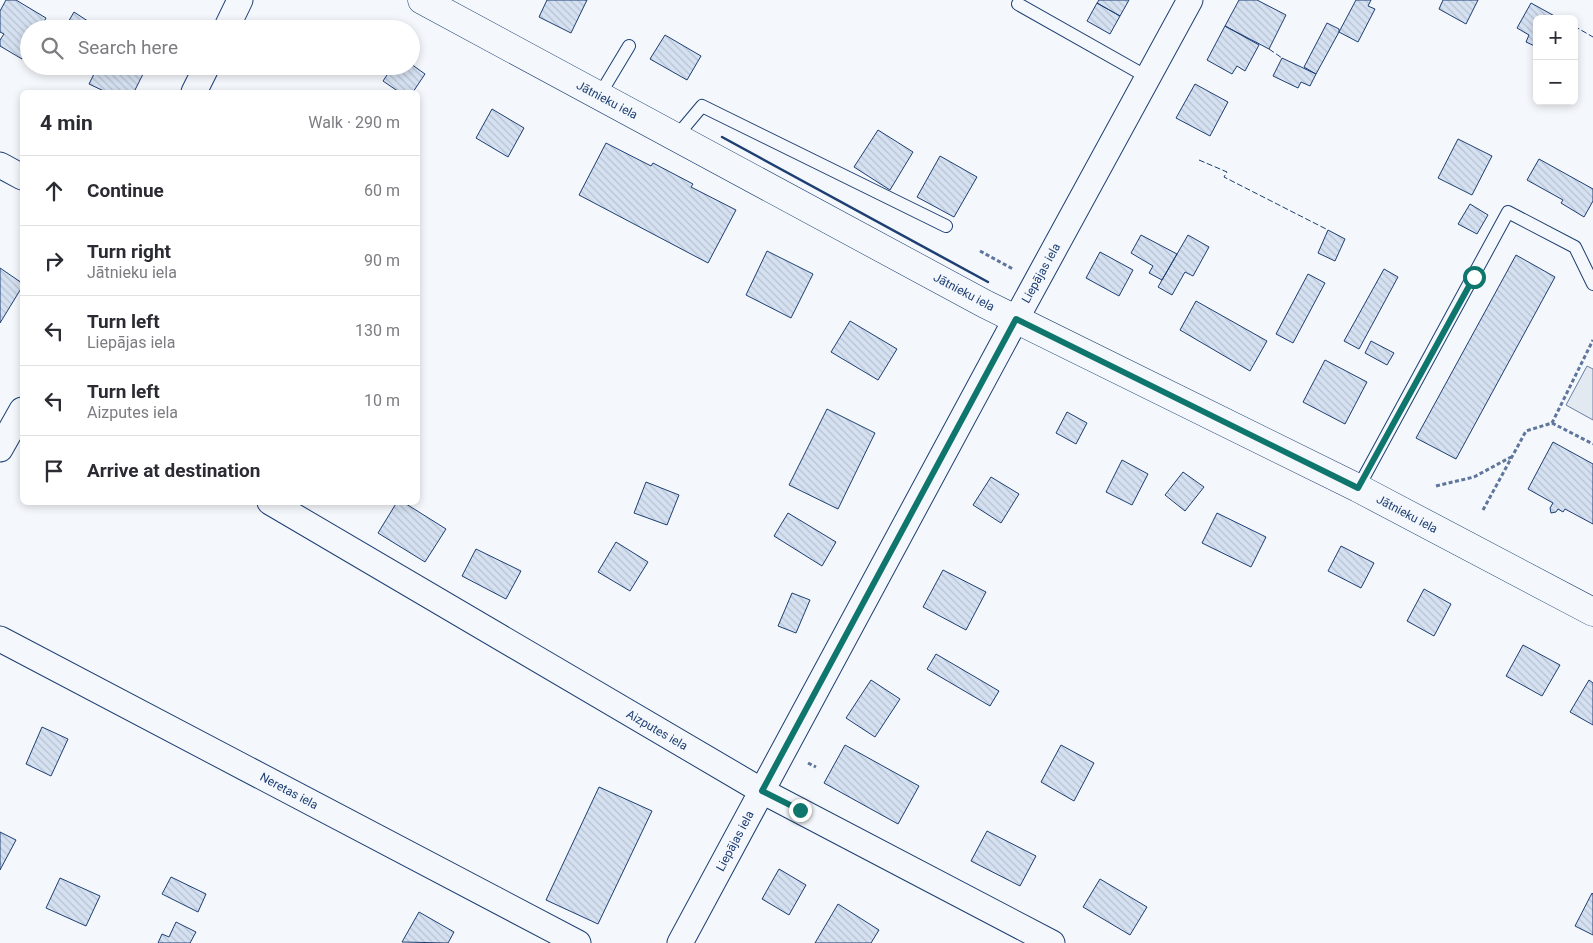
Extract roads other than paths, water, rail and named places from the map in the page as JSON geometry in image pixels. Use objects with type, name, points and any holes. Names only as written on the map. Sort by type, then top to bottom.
[{"type":"street","points":[[230,20],[240,0]]},
{"type":"street","name":"Jātnieku iela","points":[[422,0],[985,304],[1358,488],[1593,612]]},
{"type":"street","name":"Liepājas iela","points":[[680,943],[1190,0]]},
{"type":"street","points":[[195,90],[202,75]]},
{"type":"street","points":[[0,165],[20,176]]},
{"type":"street","points":[[0,449],[20,414]]},
{"type":"street","name":"Aizputes iela","points":[[275,505],[762,791],[1052,943]]},
{"type":"street","name":"Neretas iela","points":[[0,639],[578,943]]},
{"type":"lane","points":[[1018,4],[1149,78]]},
{"type":"lane","points":[[599,96],[629,46]]},
{"type":"lane","points":[[676,137],[702,106],[946,226]]},
{"type":"lane","points":[[1358,488],[1508,212],[1575,247],[1593,284]]}]
